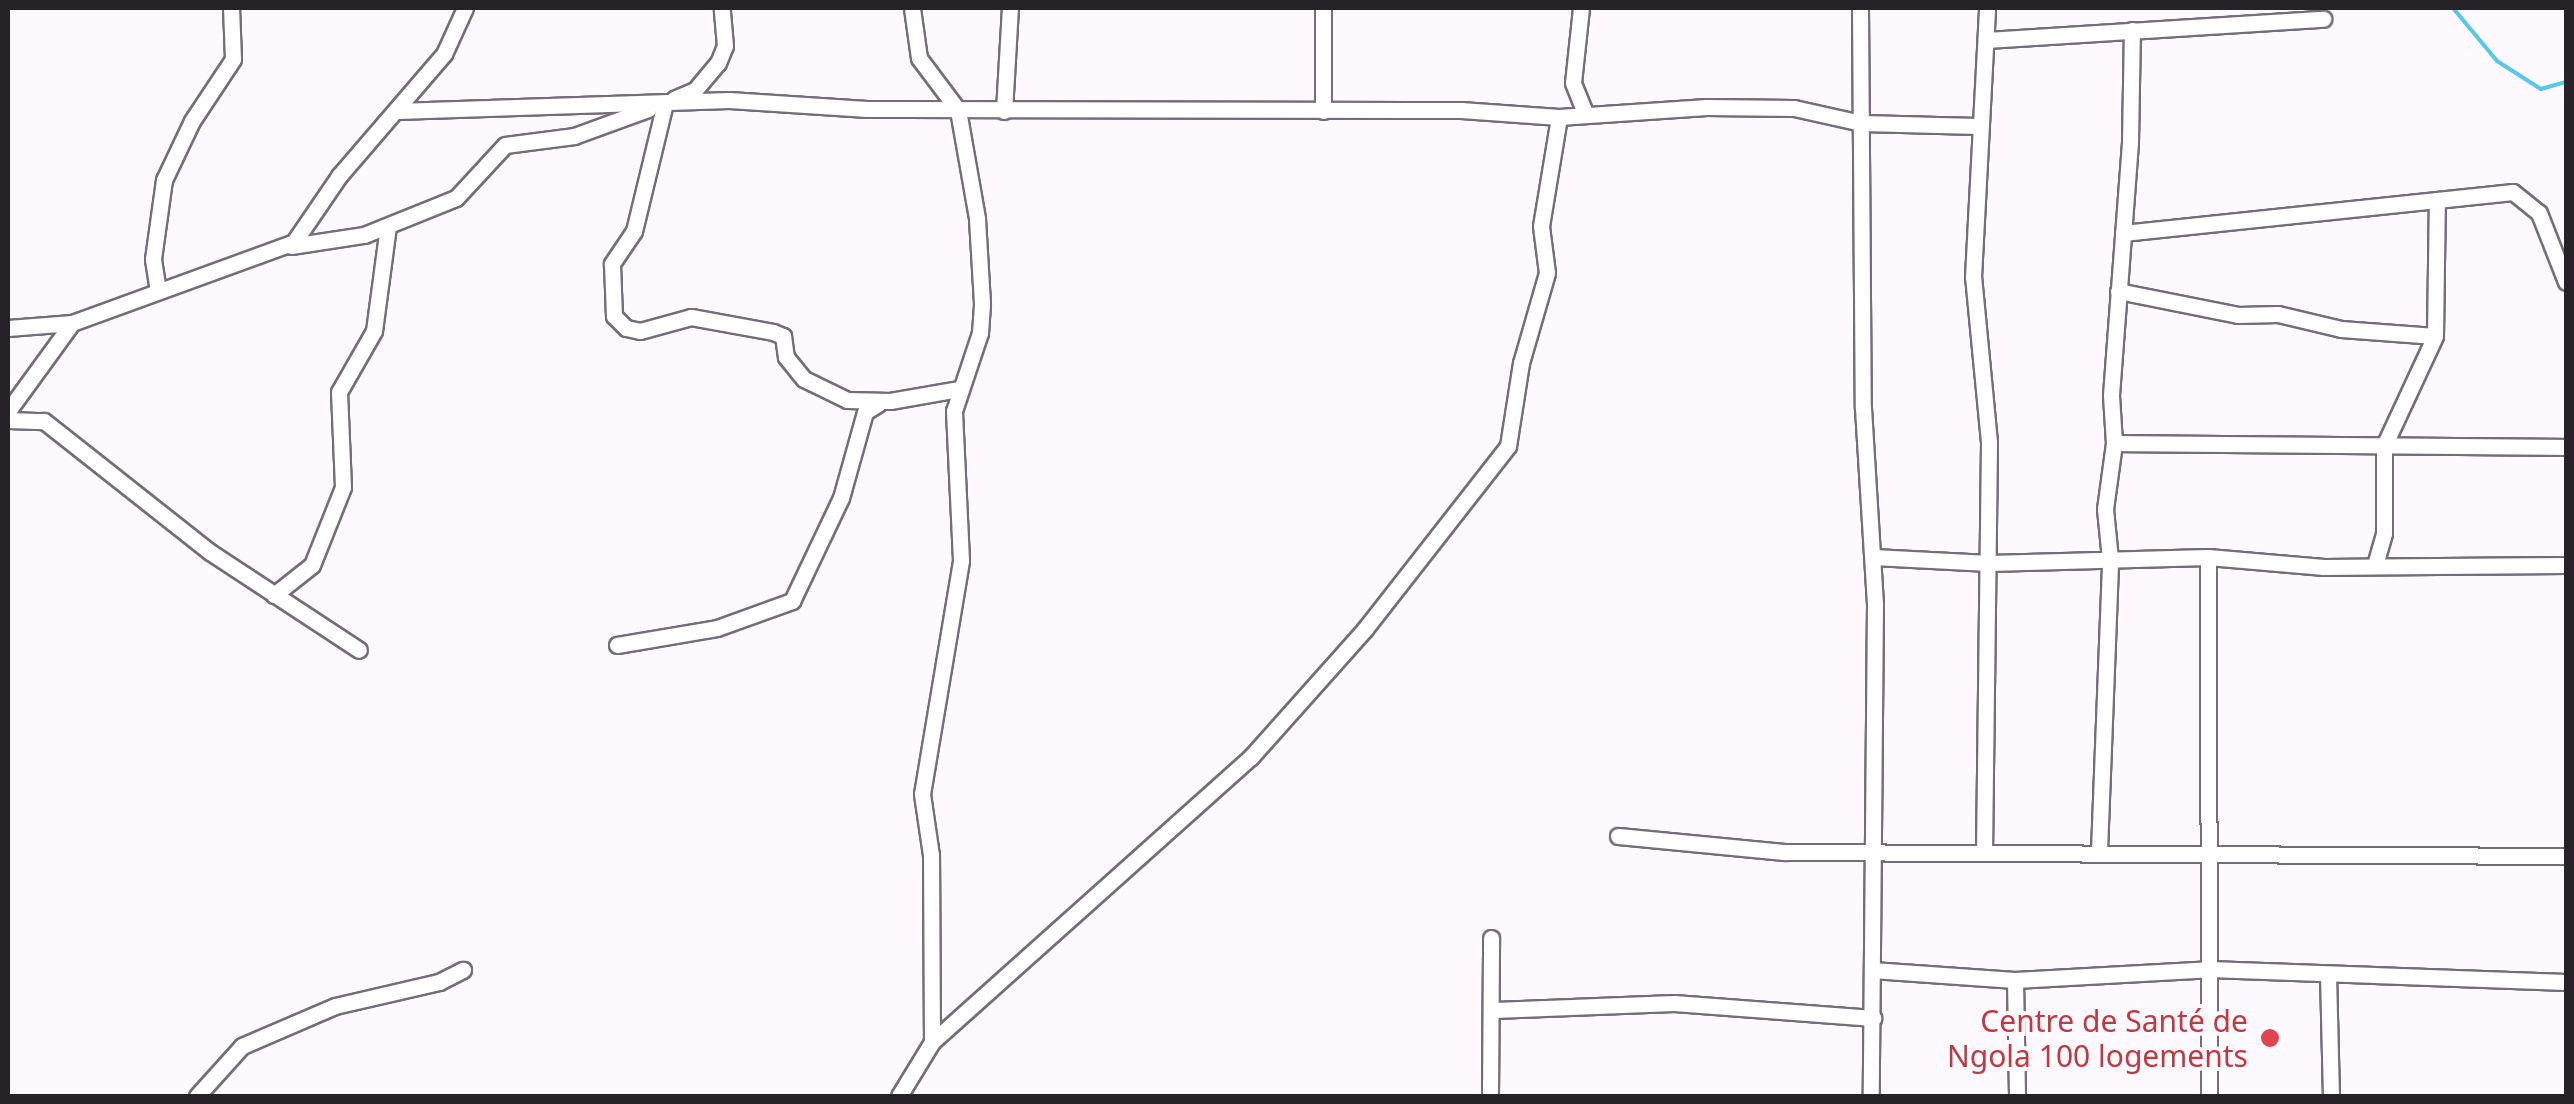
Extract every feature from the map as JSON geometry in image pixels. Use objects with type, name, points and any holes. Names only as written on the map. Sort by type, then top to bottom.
[{"type":"street","points":[[158,291],[153,259],[164,180],[192,121],[233,59],[231,8]]},
{"type":"street","points":[[287,247],[444,54],[465,8]]},
{"type":"street","points":[[8,328],[72,323],[287,247],[388,226],[472,187],[491,153],[505,145],[574,136],[695,90],[718,62],[725,46],[722,8]]},
{"type":"street","points":[[912,8],[919,58],[958,110],[978,218],[982,303],[980,333],[958,389],[953,456],[962,493],[962,560],[922,794],[931,855],[932,1042]]},
{"type":"street","points":[[1004,111],[1010,8]]},
{"type":"street","points":[[1323,8],[1324,111]]},
{"type":"street","points":[[1580,8],[1573,83],[1585,112]]},
{"type":"street","points":[[1860,8],[1863,408],[1873,556],[1871,1096]]},
{"type":"street","points":[[1984,853],[1989,442],[1973,276],[1987,8]]},
{"type":"street","points":[[1986,40],[2323,19]]},
{"type":"street","points":[[2099,852],[2110,559],[2105,508],[2114,442],[2132,30]]},
{"type":"street","points":[[398,111],[665,103],[1559,117],[1585,112],[1794,108],[1861,123],[1978,126]]},
{"type":"street","points":[[665,103],[634,230],[612,264],[614,316],[640,331],[691,318],[773,332],[783,336],[786,358],[820,390],[881,402],[958,389]]},
{"type":"street","points":[[898,1096],[932,1042],[1251,757],[1365,629],[1508,446],[1521,362],[1547,273],[1541,226],[1559,117]]},
{"type":"street","points":[[2122,233],[2513,192],[2528,199],[2566,282]]},
{"type":"street","points":[[2375,565],[2384,533],[2384,446],[2434,336],[2437,200]]},
{"type":"street","points":[[274,595],[312,565],[343,487],[338,392],[374,331],[388,226]]},
{"type":"street","points":[[2118,291],[2238,316],[2278,314],[2341,329],[2434,336]]},
{"type":"street","points":[[8,411],[72,323]]},
{"type":"street","points":[[618,645],[717,628],[792,601],[842,498],[865,412],[881,402]]},
{"type":"street","points":[[8,420],[44,422],[274,595],[360,650]]},
{"type":"street","points":[[2114,442],[2566,447]]},
{"type":"street","points":[[1873,556],[1990,562],[2208,557],[2375,565],[2566,564]]},
{"type":"street","points":[[2208,557],[2208,1096]]},
{"type":"street","points":[[1618,836],[1702,849],[1984,853],[2209,849],[2566,856]]},
{"type":"street","points":[[1490,1096],[1492,938]]},
{"type":"street","points":[[1872,970],[2015,980],[2209,969],[2566,982]]},
{"type":"street","points":[[196,1096],[242,1046],[335,1006],[463,970]]},
{"type":"street","points":[[2328,974],[2331,1096]]},
{"type":"street","points":[[2015,980],[2017,1096]]},
{"type":"street","points":[[1494,1010],[1674,1003],[1873,1018]]},
{"type":"waterway","points":[[2453,8],[2497,61],[2541,89],[2566,82]]},
{"type":"place","name":"Centre de Santé de Ngola 100 logements","points":[[2270,1038]]}]
